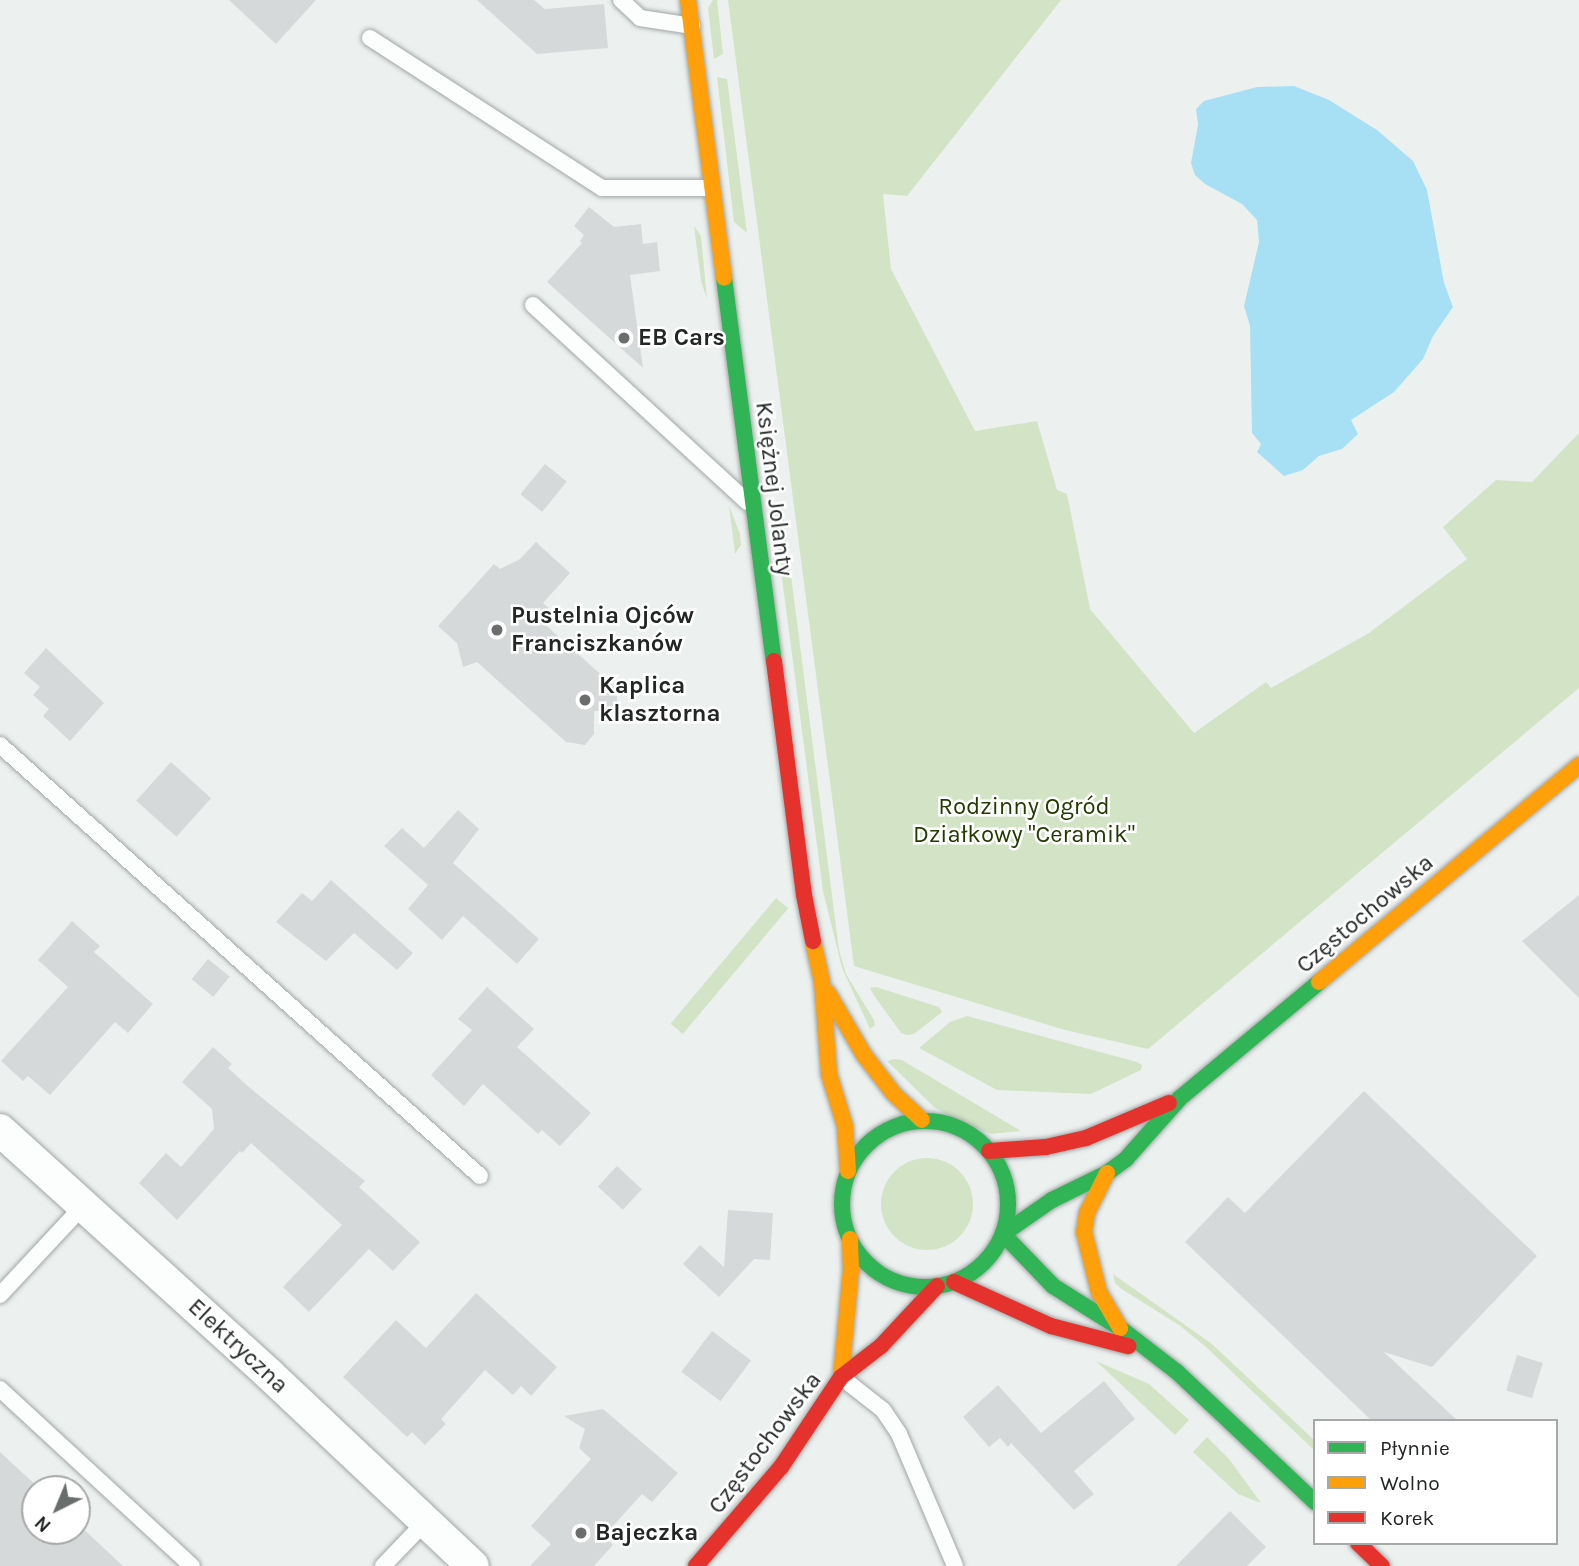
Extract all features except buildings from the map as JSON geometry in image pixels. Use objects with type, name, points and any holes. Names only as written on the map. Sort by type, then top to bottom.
[{"type":"street","name":"Księżnej Jolanty","points":[[688,0],[804,895],[822,982],[829,1074],[845,1126],[848,1171]]},
{"type":"street","name":"Częstochowska","points":[[1003,1234],[1052,1200],[1107,1173],[1145,1140],[1180,1098],[1579,765]]},
{"type":"street","name":"Księżnej Jolanty","points":[[822,982],[864,1055],[894,1094],[922,1120]]},
{"type":"street","name":"Częstochowska","points":[[989,1151],[1046,1147],[1086,1138],[1180,1098]]},
{"type":"street","points":[[922,1120],[959,1128],[989,1151],[1001,1170],[1007,1190],[1008,1212],[1003,1234],[989,1258],[954,1282],[937,1286],[915,1286],[895,1281],[877,1271],[861,1256],[850,1239],[843,1217],[842,1194],[848,1171],[858,1155],[878,1135],[904,1123],[922,1120]]},
{"type":"street","name":"Elektryczna","points":[[0,1130],[269,1374],[473,1566]]},
{"type":"street","points":[[1107,1173],[1087,1213],[1084,1232],[1100,1292],[1120,1328]]},
{"type":"street","points":[[1003,1234],[1053,1286],[1154,1353],[1313,1500]]},
{"type":"street","name":"Częstochowska","points":[[841,1377],[850,1281],[850,1239]]},
{"type":"street","points":[[954,1282],[1051,1326],[1154,1353]]},
{"type":"street","name":"Częstochowska","points":[[696,1566],[781,1467],[841,1377],[881,1346],[937,1286]]},
{"type":"street","points":[[1360,1545],[1382,1566]]},
{"type":"lane","points":[[621,0],[640,18],[692,26]]},
{"type":"lane","points":[[370,38],[602,188],[712,188]]},
{"type":"lane","points":[[533,306],[754,509]]},
{"type":"lane","points":[[0,745],[480,1176]]},
{"type":"lane","points":[[0,1295],[84,1205]]},
{"type":"lane","points":[[841,1377],[883,1410],[899,1434],[955,1566]]},
{"type":"lane","points":[[0,1389],[192,1566]]},
{"type":"lane","points":[[383,1566],[425,1522]]},
{"type":"green space","points":[[713,0],[717,0],[723,54],[714,59],[708,8]]},
{"type":"green space","name":"Rodzinny Ogród Działkowy \"Ceramik\"","points":[[728,0],[1061,0],[907,196],[883,194],[891,269],[975,431],[1037,421],[1057,490],[1067,494],[1090,609],[1194,733],[1266,682],[1271,688],[1369,633],[1467,559],[1443,527],[1496,480],[1532,482],[1579,433],[1579,688],[1148,1049],[1065,1030],[854,966]]},
{"type":"green space","points":[[717,77],[727,79],[747,233],[734,222]]},
{"type":"green space","points":[[694,226],[701,236],[707,299],[701,281]]},
{"type":"green space","points":[[729,505],[740,534],[741,545],[735,554]]},
{"type":"green space","points":[[782,505],[839,950],[846,974],[874,1020],[875,1025],[870,1029],[842,968],[823,891],[774,517]]},
{"type":"green space","points":[[776,898],[788,908],[683,1034],[671,1024]]},
{"type":"green space","points":[[876,987],[939,1007],[942,1012],[914,1034],[901,1033],[870,988]]},
{"type":"green space","points":[[967,1016],[1137,1062],[1142,1065],[1141,1070],[1091,1094],[997,1090],[919,1048],[950,1022]]},
{"type":"green space","points":[[902,1060],[1021,1131],[991,1134],[953,1118],[934,1107],[887,1061]]},
{"type":"green space","points":[[927,1158],[944,1162],[959,1172],[969,1187],[973,1204],[969,1221],[959,1236],[944,1246],[927,1250],[910,1246],[895,1236],[885,1221],[881,1204],[885,1187],[895,1172],[910,1162]]},
{"type":"green space","points":[[1113,1274],[1212,1344],[1313,1439],[1313,1449],[1206,1347],[1179,1325],[1115,1283]]},
{"type":"green space","points":[[1096,1361],[1149,1384],[1189,1420],[1175,1435]]},
{"type":"green space","points":[[1207,1437],[1229,1459],[1261,1503],[1238,1494],[1193,1452]]},
{"type":"water","points":[[1294,86],[1329,100],[1377,130],[1413,161],[1427,190],[1444,283],[1453,307],[1433,336],[1423,359],[1394,392],[1351,420],[1358,434],[1342,449],[1319,456],[1303,470],[1284,476],[1257,452],[1261,444],[1252,433],[1250,326],[1244,306],[1259,242],[1257,220],[1242,204],[1205,184],[1195,175],[1191,163],[1198,125],[1196,109],[1204,101],[1257,87]]},
{"type":"traffic: fast","points":[[724,278],[774,661]]},
{"type":"traffic: fast","points":[[1003,1234],[1052,1200],[1107,1173],[1126,1159],[1180,1098],[1319,982]]},
{"type":"traffic: fast","points":[[925,1121],[957,1127],[984,1145],[1002,1172],[1008,1204],[1002,1236],[984,1263],[957,1281],[925,1287],[893,1281],[866,1263],[848,1236],[842,1204],[848,1172],[866,1145],[893,1127],[925,1121]]},
{"type":"traffic: fast","points":[[1003,1234],[1053,1286],[1120,1328],[1177,1372],[1313,1500]]},
{"type":"traffic: slow","points":[[688,0],[724,278]]},
{"type":"traffic: slow","points":[[1319,982],[1579,765]]},
{"type":"traffic: slow","points":[[813,941],[822,982],[829,1074],[845,1126],[848,1171]]},
{"type":"traffic: slow","points":[[828,993],[864,1055],[894,1094],[922,1120]]},
{"type":"traffic: slow","points":[[1107,1173],[1087,1213],[1084,1232],[1099,1292],[1120,1328]]},
{"type":"traffic: slow","points":[[841,1377],[851,1270],[850,1239]]},
{"type":"traffic: jam","points":[[774,661],[804,895],[813,941]]},
{"type":"traffic: jam","points":[[989,1151],[1046,1147],[1086,1138],[1169,1103]]},
{"type":"traffic: jam","points":[[954,1282],[1051,1326],[1128,1346]]},
{"type":"traffic: jam","points":[[696,1566],[781,1467],[841,1377],[881,1346],[937,1286]]},
{"type":"traffic: jam","points":[[1360,1545],[1382,1566]]},
{"type":"place","name":"EB Cars","points":[[624,338]]},
{"type":"place","name":"Pustelnia Ojców Franciszkanów","points":[[497,630]]},
{"type":"place","name":"Kaplica klasztorna","points":[[585,700]]},
{"type":"place","name":"Bajeczka","points":[[581,1533]]}]
